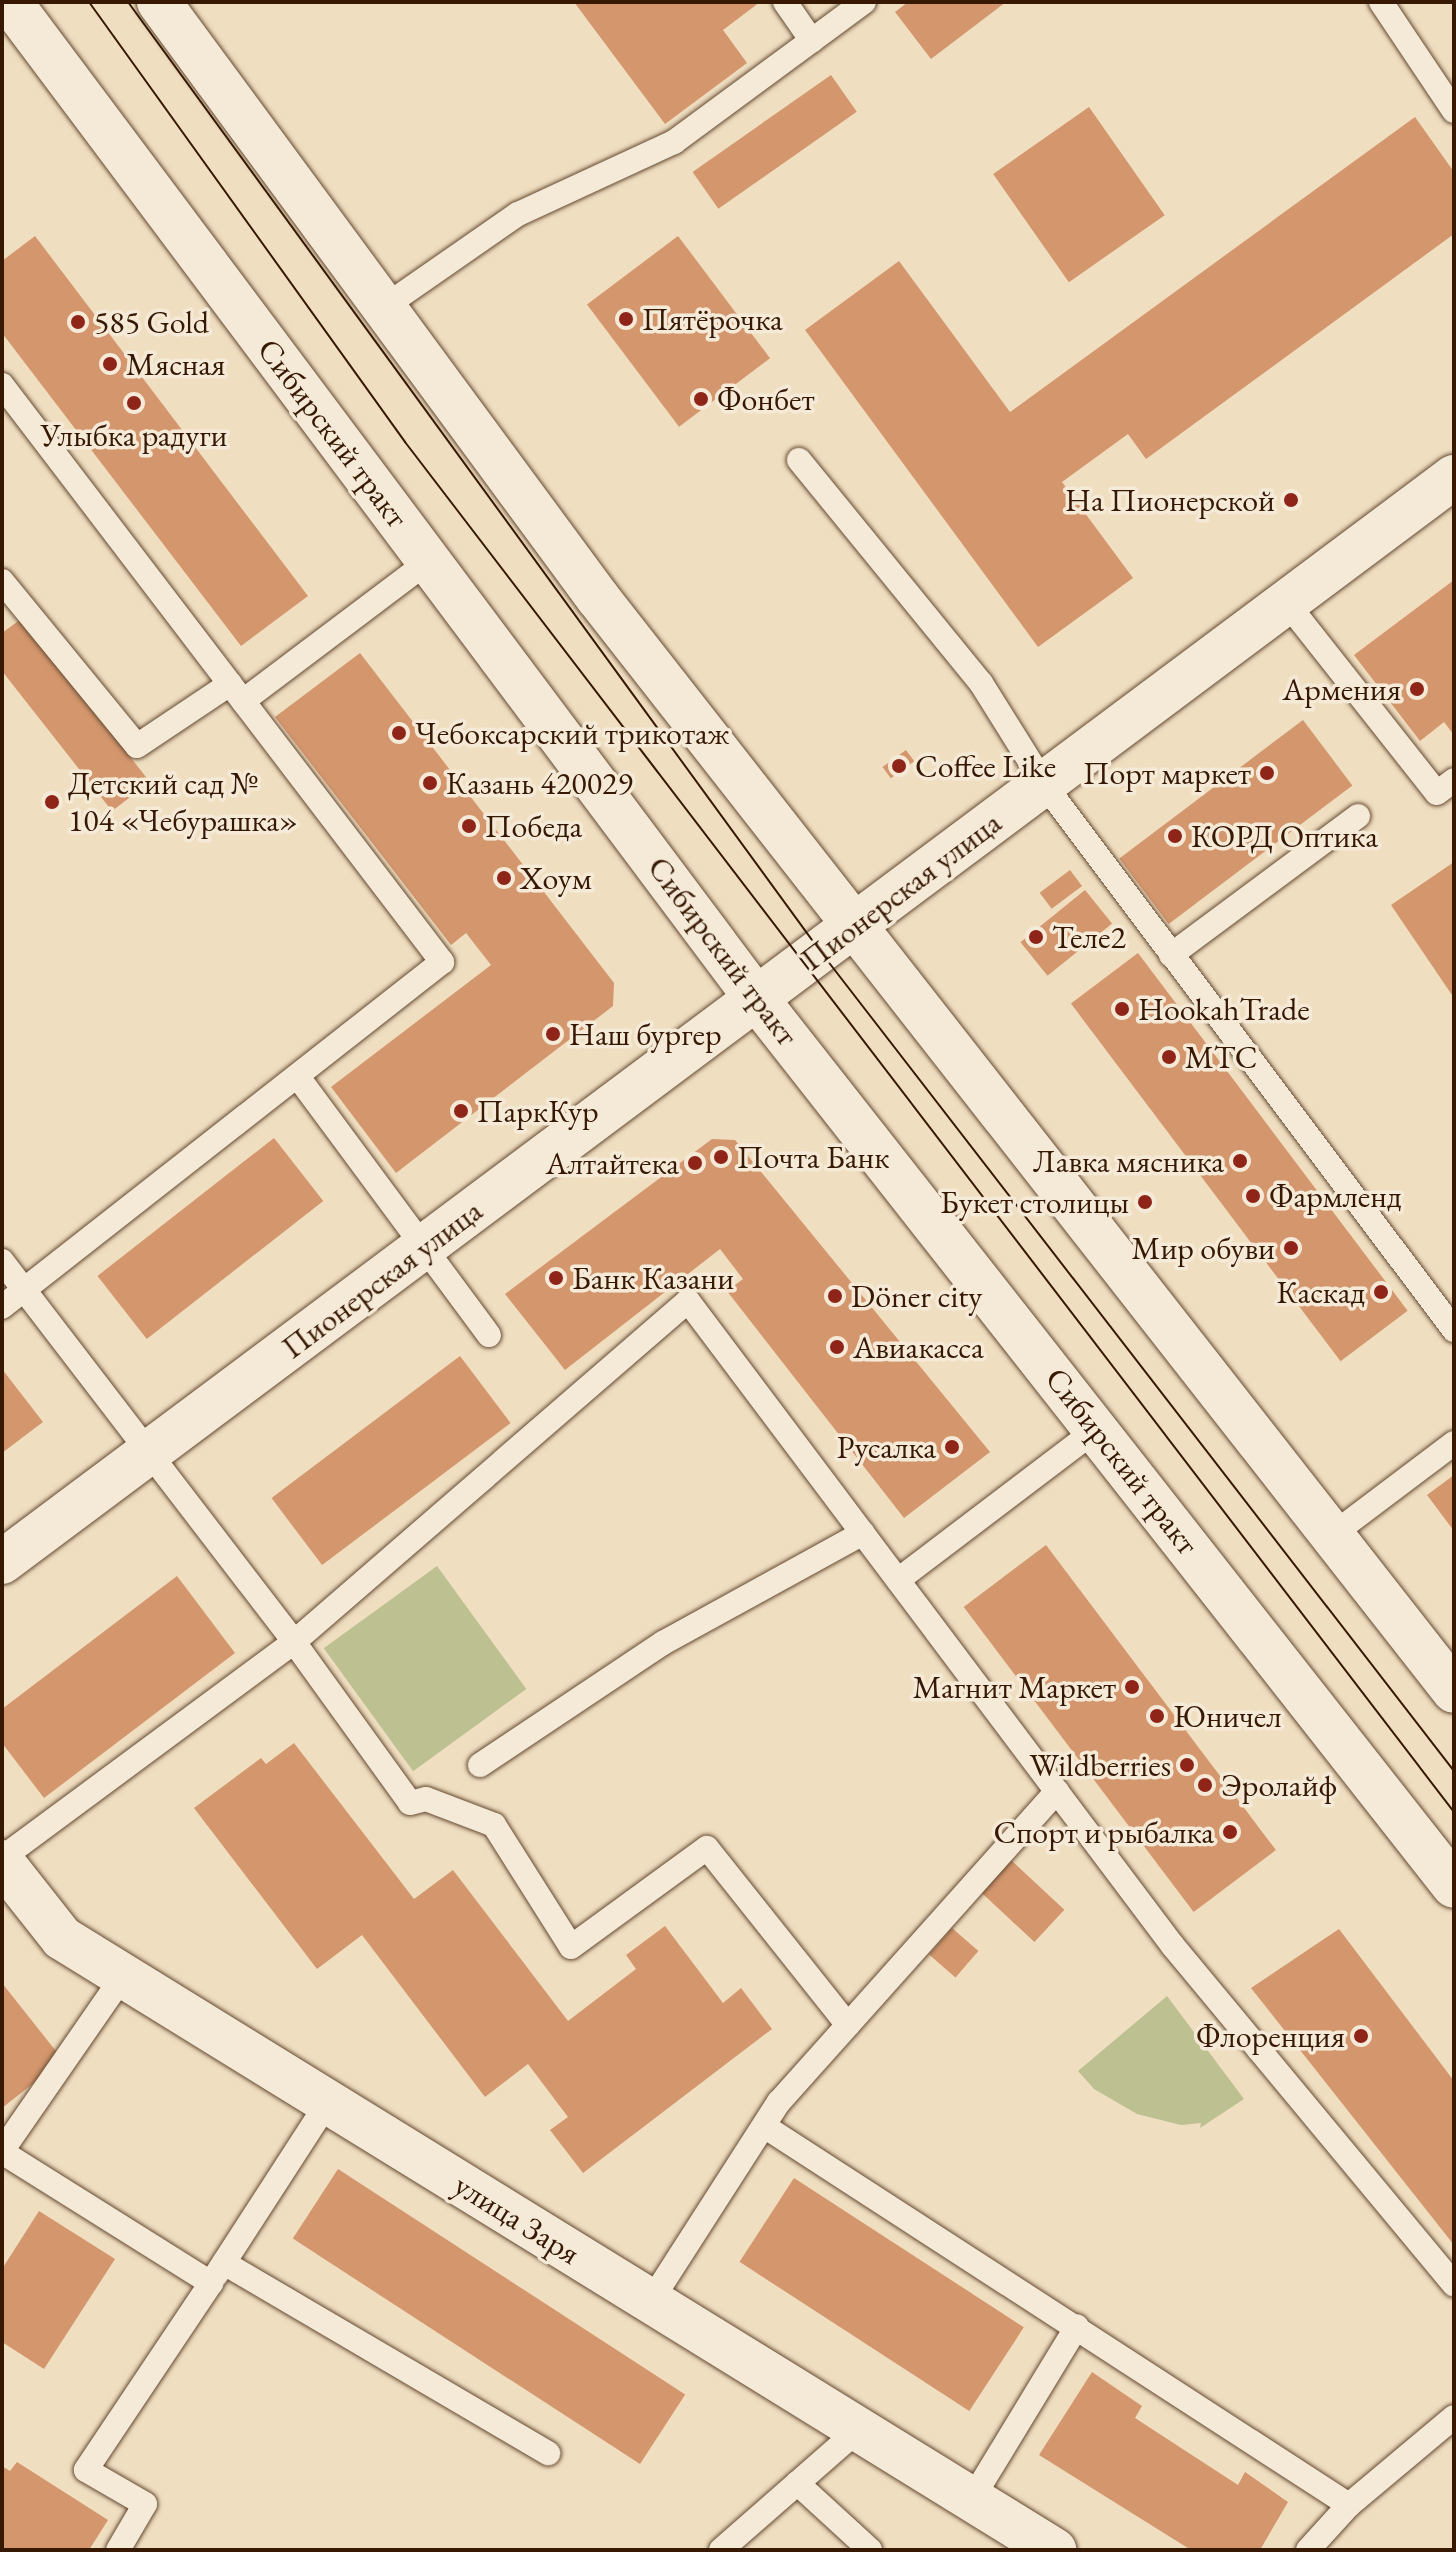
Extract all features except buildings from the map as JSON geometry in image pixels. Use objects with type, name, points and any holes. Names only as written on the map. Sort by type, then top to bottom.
[{"type":"main road","name":"Сибирский тракт","points":[[10,2],[756,998],[1454,1886]]},
{"type":"main road","points":[[159,2],[598,598],[857,923],[1454,1691]]},
{"type":"main road","name":"Пионерская улица","points":[[2,1562],[1454,477]]},
{"type":"main road","name":"улица Заря","points":[[2,1860],[62,1938],[1054,2550]]},
{"type":"lane","points":[[785,2],[812,41]]},
{"type":"lane","points":[[384,307],[518,214],[674,142],[864,2]]},
{"type":"lane","points":[[1381,2],[1454,111]]},
{"type":"lane","points":[[2,385],[442,962],[2,1307]]},
{"type":"lane","points":[[799,460],[981,683],[1044,784],[1454,1330]]},
{"type":"lane","points":[[2,581],[137,746],[237,692],[429,561]]},
{"type":"lane","points":[[1286,602],[1437,793],[1451,789]]},
{"type":"lane","points":[[1171,955],[1358,816]]},
{"type":"lane","points":[[298,1077],[489,1335]]},
{"type":"lane","points":[[2,1261],[294,1642],[410,1803],[426,1799],[494,1825],[571,1947],[707,1848],[848,2025]]},
{"type":"lane","points":[[2,1860],[294,1642],[688,1301],[1173,1946],[1454,2285]]},
{"type":"lane","points":[[898,1580],[1097,1429]]},
{"type":"lane","points":[[1332,1535],[1454,1443]]},
{"type":"lane","points":[[480,1765],[663,1643],[863,1533]]},
{"type":"lane","points":[[651,2301],[764,2126],[848,2025],[1057,1791]]},
{"type":"lane","points":[[123,1976],[2,2152],[211,2283]]},
{"type":"lane","points":[[118,2550],[145,2504],[86,2470],[328,2102]]},
{"type":"lane","points":[[764,2126],[1349,2505]]},
{"type":"lane","points":[[224,2263],[548,2453]]},
{"type":"lane","points":[[972,2499],[1077,2326]]},
{"type":"lane","points":[[1308,2550],[1349,2505],[1454,2417]]},
{"type":"lane","points":[[721,2550],[858,2430]]},
{"type":"lane","points":[[797,2483],[870,2550]]},
{"type":"green space","points":[[437,1566],[526,1689],[413,1771],[324,1648]]},
{"type":"green space","points":[[1167,1996],[1244,2099],[1200,2128],[1201,2123],[1181,2125],[1137,2114],[1094,2089],[1078,2071]]},
{"type":"tram line","points":[[89,2],[405,442],[1454,1812]]},
{"type":"tram line","points":[[128,2],[820,951],[1454,1771]]},
{"type":"place","name":"Пятёрочка","points":[[626,319]]},
{"type":"place","name":"585 Gold","points":[[78,322]]},
{"type":"place","name":"Мясная","points":[[110,364]]},
{"type":"place","name":"Фонбет","points":[[701,399]]},
{"type":"place","name":"Улыбка радуги","points":[[134,403]]},
{"type":"place","name":"На Пионерской","points":[[1291,500]]},
{"type":"place","name":"Армения","points":[[1417,689]]},
{"type":"place","name":"Чебоксарский трикотаж","points":[[399,733]]},
{"type":"place","name":"Coffee Like","points":[[899,766]]},
{"type":"place","name":"Порт маркет","points":[[1267,773]]},
{"type":"place","name":"Казань 420029","points":[[430,783]]},
{"type":"place","name":"Детский сад № 104 «Чебурашка»","points":[[52,802]]},
{"type":"place","name":"Победа","points":[[469,826]]},
{"type":"place","name":"КОРД Оптика","points":[[1175,836]]},
{"type":"place","name":"Хоум","points":[[504,878]]},
{"type":"place","name":"Теле2","points":[[1036,937]]},
{"type":"place","name":"HookahTrade","points":[[1122,1009]]},
{"type":"place","name":"Наш бургер","points":[[553,1034]]},
{"type":"place","name":"МТС","points":[[1169,1057]]},
{"type":"place","name":"ПаркКур","points":[[461,1111]]},
{"type":"place","name":"Почта Банк","points":[[721,1157]]},
{"type":"place","name":"Лавка мясника","points":[[1240,1161]]},
{"type":"place","name":"Алтайтека","points":[[695,1163]]},
{"type":"place","name":"Фармленд","points":[[1253,1196]]},
{"type":"place","name":"Букет столицы","points":[[1145,1202]]},
{"type":"place","name":"Мир обуви","points":[[1291,1248]]},
{"type":"place","name":"Банк Казани","points":[[556,1278]]},
{"type":"place","name":"Каскад","points":[[1381,1292]]},
{"type":"place","name":"Döner city","points":[[835,1296]]},
{"type":"place","name":"Авиакасса","points":[[837,1347]]},
{"type":"place","name":"Русалка","points":[[952,1447]]},
{"type":"place","name":"Магнит Маркет","points":[[1132,1687]]},
{"type":"place","name":"Юничел","points":[[1157,1716]]},
{"type":"place","name":"Wildberries","points":[[1187,1765]]},
{"type":"place","name":"Эролайф","points":[[1205,1785]]},
{"type":"place","name":"Спорт и рыбалка","points":[[1230,1832]]},
{"type":"place","name":"Флоренция","points":[[1361,2036]]}]
